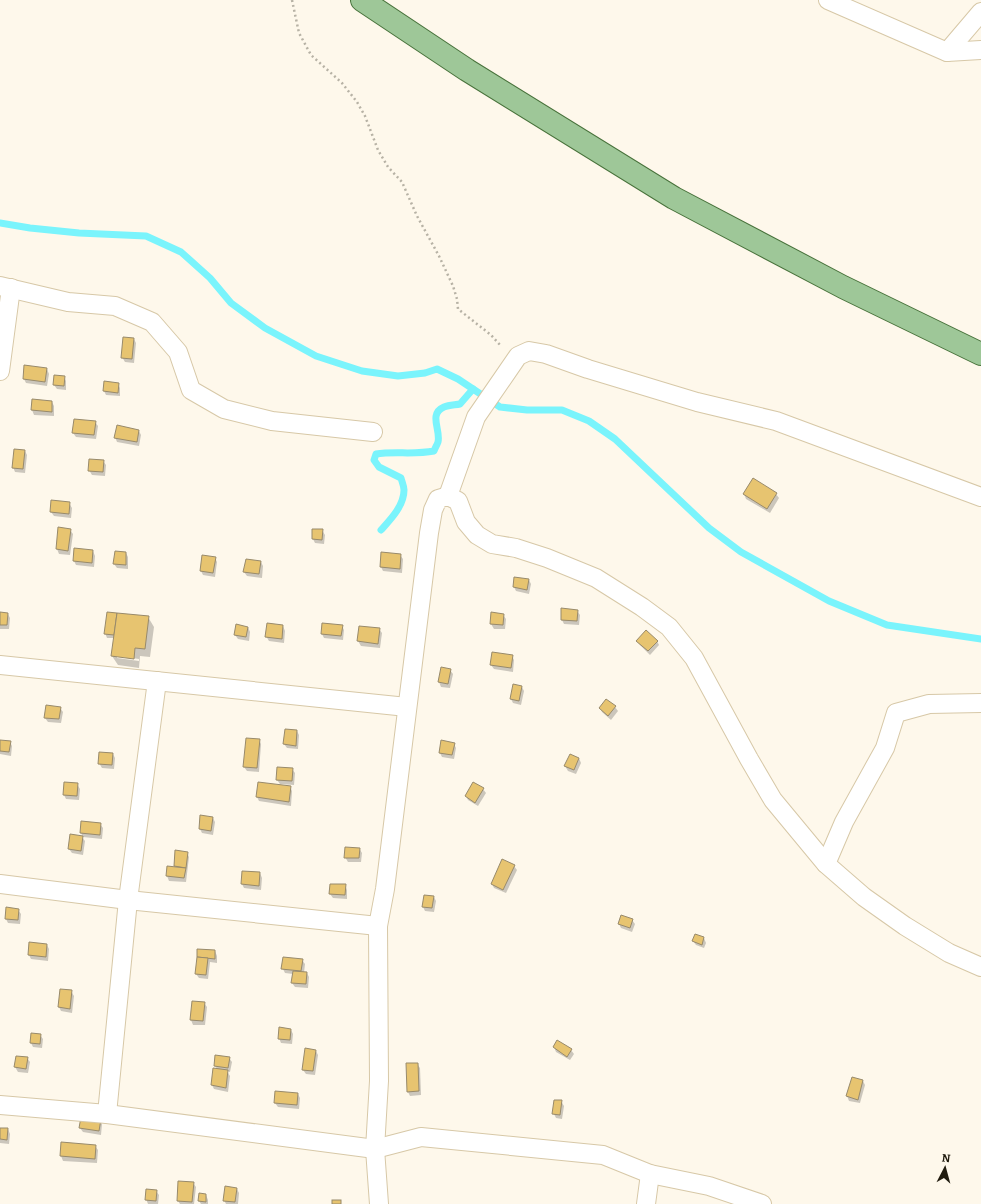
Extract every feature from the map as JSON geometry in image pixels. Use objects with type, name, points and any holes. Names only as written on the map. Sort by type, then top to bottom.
[{"type":"main road","points":[[362,0],[467,70],[674,198],[843,287],[981,354]]},
{"type":"street","points":[[828,0],[947,52],[981,50]]},
{"type":"street","points":[[947,52],[981,12]]},
{"type":"street","points":[[0,371],[6,287],[68,302],[115,306],[152,322],[178,352],[191,390],[224,409],[272,421],[373,432]]},
{"type":"street","points":[[448,496],[476,417],[518,356],[529,351],[546,354],[588,369],[697,402],[776,421],[981,497]]},
{"type":"street","points":[[378,1204],[375,1148],[379,1081],[378,926],[385,889],[430,525],[433,510],[438,499],[448,496],[458,501],[466,522],[477,535],[492,544],[516,548],[547,558],[596,578],[642,607],[669,627],[694,658],[748,759],[773,800],[826,864],[864,897],[905,926],[949,953],[981,967]]},
{"type":"street","points":[[0,665],[407,707]]},
{"type":"street","points":[[107,1114],[128,900],[157,681]]},
{"type":"street","points":[[826,864],[844,822],[885,748],[896,713],[929,704],[981,703]]},
{"type":"street","points":[[0,884],[128,900],[378,926]]},
{"type":"street","points":[[0,1105],[107,1114],[375,1148],[421,1137],[603,1155],[650,1174],[709,1186],[762,1204]]},
{"type":"street","points":[[646,1204],[650,1174]]},
{"type":"path","points":[[292,0],[299,33],[311,55],[342,83],[357,102],[365,116],[378,150],[388,167],[402,182],[417,216],[439,256],[453,286],[457,298],[458,309],[492,335],[498,344],[518,356]]},
{"type":"building","points":[[123,337],[134,338],[132,359],[121,358]]},
{"type":"building","points":[[24,365],[47,368],[45,382],[23,379]]},
{"type":"building","points":[[54,375],[65,376],[64,386],[53,385]]},
{"type":"building","points":[[104,381],[119,383],[118,393],[103,391]]},
{"type":"building","points":[[32,399],[52,401],[52,412],[31,410]]},
{"type":"building","points":[[74,419],[96,421],[94,435],[72,433]]},
{"type":"building","points":[[117,425],[139,430],[137,442],[114,438]]},
{"type":"building","points":[[14,449],[25,450],[23,469],[12,468]]},
{"type":"building","points":[[89,459],[104,460],[103,472],[88,471]]},
{"type":"building","points":[[753,478],[777,493],[767,509],[743,494]]},
{"type":"building","points":[[51,500],[70,502],[69,514],[50,512]]},
{"type":"building","points":[[58,527],[71,529],[68,551],[56,549]]},
{"type":"building","points":[[312,529],[323,529],[322,540],[312,539]]},
{"type":"building","points":[[74,548],[93,550],[92,563],[73,561]]},
{"type":"building","points":[[115,551],[126,552],[126,565],[113,564]]},
{"type":"building","points":[[381,552],[401,554],[400,569],[380,567]]},
{"type":"building","points":[[202,555],[216,557],[213,573],[200,571]]},
{"type":"building","points":[[246,559],[261,561],[259,574],[243,572]]},
{"type":"building","points":[[514,577],[529,579],[527,590],[513,587]]},
{"type":"building","points":[[561,608],[578,610],[577,621],[561,620]]},
{"type":"building","points":[[0,612],[8,613],[7,625],[0,625]]},
{"type":"building","points":[[107,612],[117,613],[114,635],[104,634]]},
{"type":"building","points":[[491,612],[504,614],[503,625],[490,624]]},
{"type":"building","points":[[117,613],[149,616],[145,649],[135,648],[134,659],[111,656]]},
{"type":"building","points":[[267,623],[283,625],[282,639],[265,637]]},
{"type":"building","points":[[322,623],[343,625],[341,636],[321,634]]},
{"type":"building","points":[[236,624],[248,627],[246,637],[234,635]]},
{"type":"building","points":[[359,626],[380,628],[378,644],[357,641]]},
{"type":"building","points":[[646,630],[658,641],[648,651],[636,641]]},
{"type":"building","points":[[492,652],[513,655],[511,668],[490,665]]},
{"type":"building","points":[[441,667],[451,669],[448,684],[438,682]]},
{"type":"building","points":[[513,684],[522,686],[519,701],[510,699]]},
{"type":"building","points":[[606,699],[616,706],[608,716],[599,708]]},
{"type":"building","points":[[46,705],[61,707],[59,719],[44,718]]},
{"type":"building","points":[[285,729],[297,730],[296,746],[283,744]]},
{"type":"building","points":[[246,738],[260,739],[257,768],[243,767]]},
{"type":"building","points":[[0,740],[11,741],[9,752],[0,751]]},
{"type":"building","points":[[441,740],[455,743],[452,755],[439,753]]},
{"type":"building","points":[[99,752],[113,753],[112,765],[98,764]]},
{"type":"building","points":[[570,754],[579,758],[574,770],[564,766]]},
{"type":"building","points":[[277,767],[293,768],[292,781],[276,780]]},
{"type":"building","points":[[64,782],[78,783],[77,796],[63,795]]},
{"type":"building","points":[[258,782],[291,786],[289,802],[256,797]]},
{"type":"building","points":[[473,782],[484,788],[475,803],[465,796]]},
{"type":"building","points":[[200,815],[213,817],[211,831],[199,829]]},
{"type":"building","points":[[81,821],[101,823],[100,835],[80,833]]},
{"type":"building","points":[[70,834],[83,836],[81,851],[68,849]]},
{"type":"building","points":[[345,847],[360,848],[359,858],[344,858]]},
{"type":"building","points":[[175,850],[188,852],[186,868],[174,866]]},
{"type":"building","points":[[502,859],[515,865],[503,890],[491,884]]},
{"type":"building","points":[[167,866],[186,868],[184,878],[166,876]]},
{"type":"building","points":[[242,871],[260,872],[259,886],[241,884]]},
{"type":"building","points":[[330,884],[346,884],[345,895],[329,894]]},
{"type":"building","points":[[424,895],[434,896],[432,908],[422,907]]},
{"type":"building","points":[[6,907],[19,909],[18,920],[5,919]]},
{"type":"building","points":[[621,915],[633,919],[630,928],[618,924]]},
{"type":"building","points":[[695,934],[704,937],[702,945],[692,941]]},
{"type":"building","points":[[29,942],[47,944],[46,957],[28,955]]},
{"type":"building","points":[[197,949],[215,950],[215,959],[197,957]]},
{"type":"building","points":[[197,957],[208,958],[206,975],[195,974]]},
{"type":"building","points":[[283,957],[303,959],[301,971],[281,969]]},
{"type":"building","points":[[293,971],[307,972],[306,984],[291,983]]},
{"type":"building","points":[[60,989],[72,990],[70,1009],[58,1007]]},
{"type":"building","points":[[192,1001],[205,1002],[203,1021],[190,1020]]},
{"type":"building","points":[[279,1027],[291,1029],[290,1040],[278,1039]]},
{"type":"building","points":[[31,1033],[41,1034],[40,1044],[30,1043]]},
{"type":"building","points":[[557,1040],[572,1049],[567,1057],[553,1047]]},
{"type":"building","points":[[305,1048],[316,1050],[313,1071],[302,1070]]},
{"type":"building","points":[[215,1055],[230,1057],[228,1068],[214,1066]]},
{"type":"building","points":[[16,1056],[28,1057],[26,1069],[14,1067]]},
{"type":"building","points":[[406,1063],[418,1063],[419,1091],[407,1092]]},
{"type":"building","points":[[213,1068],[228,1070],[226,1088],[211,1085]]},
{"type":"building","points":[[852,1077],[863,1080],[858,1100],[846,1096]]},
{"type":"building","points":[[275,1091],[298,1093],[297,1105],[274,1103]]},
{"type":"building","points":[[554,1100],[562,1100],[560,1115],[552,1114]]},
{"type":"building","points":[[81,1117],[101,1119],[99,1131],[79,1128]]},
{"type":"building","points":[[0,1128],[8,1128],[7,1140],[0,1139]]},
{"type":"building","points":[[61,1142],[96,1145],[95,1159],[60,1156]]},
{"type":"building","points":[[178,1181],[194,1182],[192,1202],[177,1201]]},
{"type":"building","points":[[225,1186],[237,1188],[235,1202],[223,1201]]},
{"type":"building","points":[[146,1189],[157,1190],[156,1201],[145,1200]]},
{"type":"building","points":[[199,1193],[206,1194],[206,1202],[198,1201]]},
{"type":"building","points":[[332,1200],[341,1200],[341,1204],[332,1204]]},
{"type":"waterway","points":[[0,223],[79,233],[146,236],[181,252],[210,278],[231,303],[265,328],[316,356],[362,371],[398,376],[425,373],[437,369],[458,379],[500,407],[527,410],[562,410],[589,421],[615,439],[709,528],[741,552],[829,601],[887,625],[981,639]]},
{"type":"waterway","points":[[381,530],[402,502],[404,488],[401,478],[379,467],[374,460],[376,454],[419,453],[434,451],[438,442],[436,418],[439,410],[450,405],[460,404],[473,389]]}]
